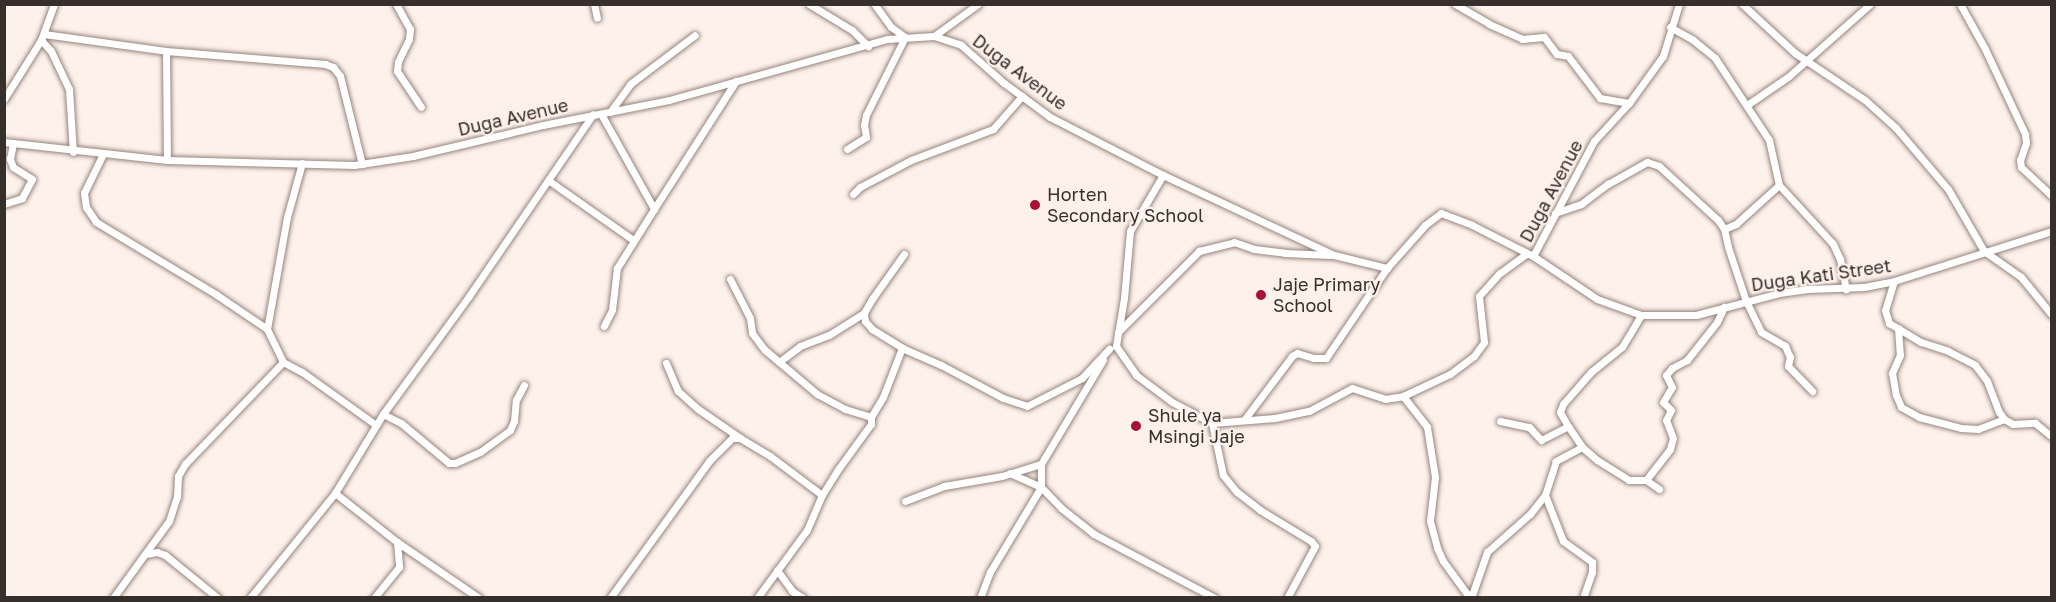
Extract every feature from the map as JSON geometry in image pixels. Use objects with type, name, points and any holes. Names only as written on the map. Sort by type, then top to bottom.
[{"type":"street","points":[[4,99],[43,37],[54,4]]},
{"type":"street","points":[[396,4],[410,29],[409,39],[398,62],[397,70],[421,107]]},
{"type":"street","points":[[594,4],[597,18]]},
{"type":"street","points":[[809,4],[852,30],[868,46]]},
{"type":"street","points":[[847,149],[866,137],[864,125],[866,115],[905,37],[891,27],[874,4]]},
{"type":"street","points":[[934,36],[978,4]]},
{"type":"street","points":[[1455,4],[1489,24],[1522,39],[1544,37],[1557,54],[1568,56],[1600,98],[1629,104]]},
{"type":"street","name":"Duga Avenue","points":[[4,142],[73,152],[167,160],[362,164],[413,156],[669,100],[887,39],[934,36],[961,45],[1050,117],[1163,176],[1334,255],[1387,268],[1425,225],[1442,213],[1472,225],[1530,255],[1594,141],[1629,104],[1663,56],[1670,27],[1679,4]]},
{"type":"street","points":[[1742,4],[1795,53],[1865,100],[1913,145],[1948,189],[1984,251],[2021,276],[2052,315]]},
{"type":"street","points":[[1747,105],[1767,93],[1870,4]]},
{"type":"street","points":[[1960,4],[1985,49],[2025,134],[2026,143],[2020,160],[2021,167],[2052,196]]},
{"type":"street","points":[[1670,27],[1693,40],[1715,58],[1747,105],[1769,140],[1779,185],[1833,244],[1840,259],[1846,289]]},
{"type":"street","points":[[610,112],[630,84],[695,35]]},
{"type":"street","points":[[43,37],[166,51],[325,64],[333,67],[340,76],[362,164]]},
{"type":"street","points":[[43,37],[69,89],[73,152]]},
{"type":"street","points":[[166,51],[167,160]]},
{"type":"street","points":[[604,326],[612,310],[617,268],[736,81]]},
{"type":"street","points":[[853,194],[860,187],[902,164],[993,129],[1022,96]]},
{"type":"street","points":[[250,597],[335,493],[376,424],[597,114],[654,209]]},
{"type":"street","points":[[4,204],[22,198],[32,179],[13,167],[10,159],[13,144]]},
{"type":"street","points":[[103,154],[84,193],[86,207],[96,222],[217,295],[267,330],[283,362],[311,378],[376,424]]},
{"type":"street","points":[[1555,213],[1581,204],[1608,184],[1647,162],[1653,163],[1718,220],[1724,229],[1746,301],[1761,332],[1785,346],[1790,357],[1788,366],[1812,391]]},
{"type":"street","points":[[267,330],[287,217],[302,163]]},
{"type":"street","points":[[980,597],[990,572],[1041,487],[1041,464],[1112,347],[1118,332],[1124,298],[1130,231],[1163,176]]},
{"type":"street","points":[[548,180],[633,240]]},
{"type":"street","points":[[1724,229],[1736,224],[1779,185]]},
{"type":"street","name":"Duga Kati Street","points":[[1530,255],[1597,299],[1641,315],[1696,315],[1746,301],[1809,289],[1846,289],[1894,281],[2052,231]]},
{"type":"street","points":[[1118,332],[1199,251],[1234,242],[1254,249],[1334,255]]},
{"type":"street","points":[[778,362],[800,346],[829,335],[864,313],[904,254]]},
{"type":"street","points":[[1112,347],[1136,375],[1172,402],[1212,423],[1275,418],[1309,411],[1352,388],[1385,399],[1403,396],[1450,374],[1474,356],[1484,342],[1479,296],[1500,273],[1530,255]]},
{"type":"street","points":[[1244,420],[1297,352],[1313,358],[1326,358],[1387,268]]},
{"type":"street","points":[[730,279],[750,318],[752,333],[765,350],[817,394],[845,409],[871,417]]},
{"type":"street","points":[[1894,281],[1885,310],[1889,323],[1921,342],[1947,351],[1975,365],[1987,381],[2004,419],[2013,424],[2035,423],[2052,437]]},
{"type":"street","points":[[1646,480],[1670,448],[1673,438],[1665,420],[1671,410],[1663,402],[1672,387],[1666,375],[1672,368],[1687,360],[1717,322],[1724,308]]},
{"type":"street","points":[[864,313],[865,321],[872,329],[902,348],[941,365],[1003,398],[1027,406],[1082,378],[1112,347]]},
{"type":"street","points":[[1641,315],[1622,347],[1591,372],[1563,404],[1560,412],[1581,447],[1597,460],[1629,480],[1646,480],[1659,489]]},
{"type":"street","points":[[1898,328],[1900,356],[1892,373],[1901,407],[1919,417],[1961,428],[1978,429],[2004,419]]},
{"type":"street","points":[[757,597],[807,530],[822,495],[871,424],[871,417],[883,396],[902,348]]},
{"type":"street","points":[[113,597],[168,521],[177,496],[178,476],[185,464],[283,362]]},
{"type":"street","points":[[666,363],[678,391],[698,410],[822,495]]},
{"type":"street","points":[[383,414],[401,423],[449,463],[455,463],[480,452],[510,430],[514,421],[516,400],[524,385]]},
{"type":"street","points":[[1403,396],[1427,427],[1435,477],[1430,521],[1437,548],[1443,561],[1471,597]]},
{"type":"street","points":[[1500,421],[1528,427],[1541,440],[1568,426]]},
{"type":"street","points":[[1212,423],[1223,475],[1260,510],[1311,541],[1315,546],[1302,574],[1287,597]]},
{"type":"street","points":[[610,597],[710,461],[726,442],[740,438]]},
{"type":"street","points":[[1471,597],[1487,552],[1530,514],[1545,495],[1556,461],[1581,447]]},
{"type":"street","points":[[905,501],[944,486],[1010,473],[1041,464]]},
{"type":"street","points":[[1010,473],[1041,487],[1061,508],[1095,534],[1215,597]]},
{"type":"street","points":[[335,493],[397,542],[479,597]]},
{"type":"street","points":[[1545,495],[1563,541],[1592,562],[1592,572],[1583,597]]},
{"type":"street","points":[[374,597],[399,567],[397,542]]},
{"type":"street","points":[[146,554],[157,552],[165,555],[218,597]]},
{"type":"street","points":[[777,570],[792,591],[803,597]]},
{"type":"place","name":"Horten Secondary School","points":[[1035,205]]},
{"type":"place","name":"Jaje Primary School","points":[[1261,295]]},
{"type":"place","name":"Shule ya Msingi Jaje","points":[[1136,426]]}]
